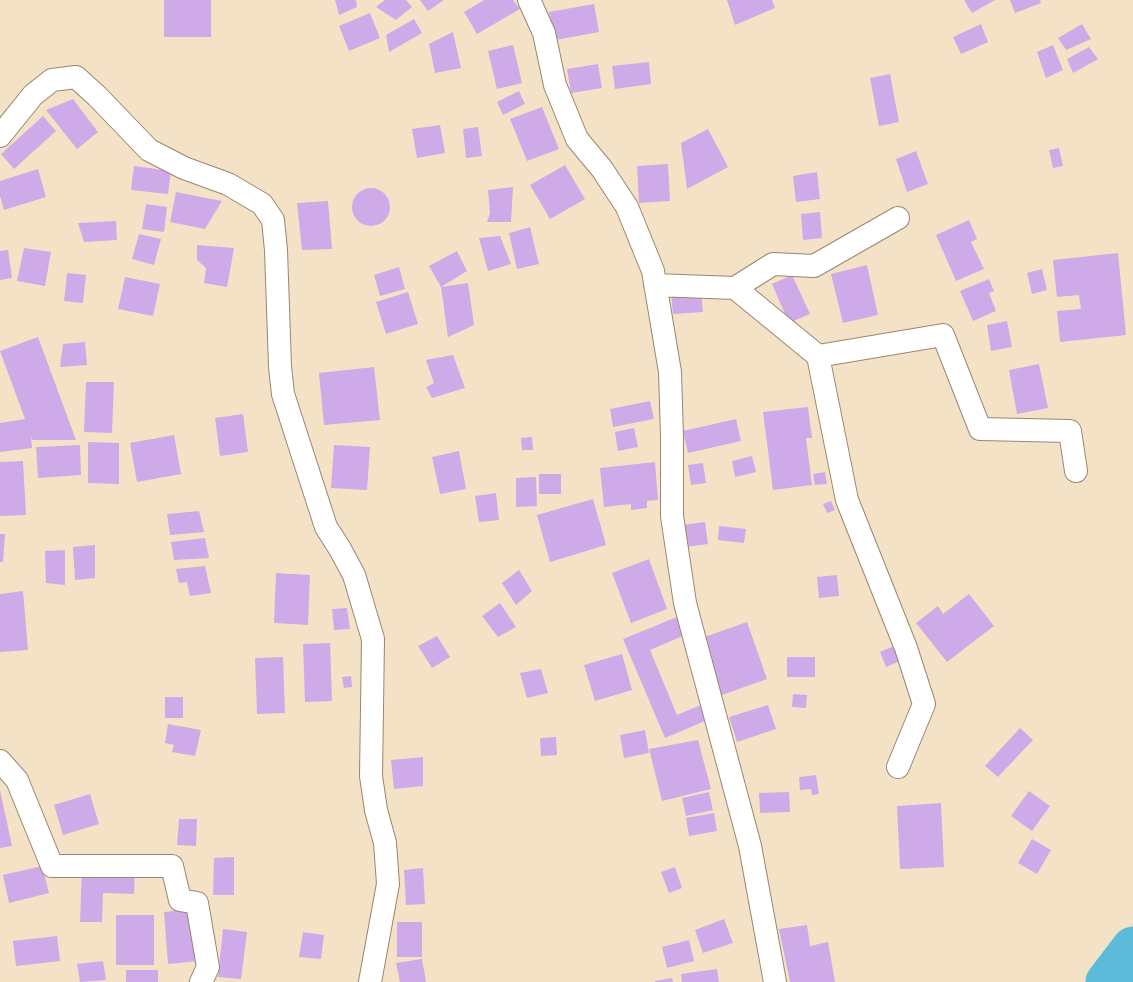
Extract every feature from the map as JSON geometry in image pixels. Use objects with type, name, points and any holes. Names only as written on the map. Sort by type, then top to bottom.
[{"type":"street","points":[[529,0],[544,33],[555,85],[577,139],[602,170],[628,207],[653,271],[670,372],[672,516],[685,603],[750,846],[775,982]]},
{"type":"street","points":[[0,136],[33,95],[39,90],[52,80],[76,77],[97,96],[149,150],[184,168],[228,184],[262,204],[273,220],[276,250],[280,368],[283,394],[326,527],[354,575],[373,639],[371,776],[376,810],[384,843],[388,884],[370,982]]},
{"type":"street","points":[[655,285],[735,288],[772,264],[814,266],[898,218]]},
{"type":"street","points":[[735,288],[818,356],[847,500],[906,648],[924,704],[898,767]]},
{"type":"street","points":[[818,356],[943,335],[980,430],[1070,431],[1076,471]]},
{"type":"street","points":[[0,761],[17,780],[52,866],[172,866],[180,900],[198,904],[208,967],[201,982]]},
{"type":"building","points":[[164,0],[211,0],[211,37],[164,37]]},
{"type":"building","points":[[335,0],[356,0],[357,7],[339,15]]},
{"type":"building","points":[[385,0],[406,0],[412,7],[396,20],[376,7]]},
{"type":"building","points":[[420,0],[444,0],[428,11]]},
{"type":"building","points":[[484,0],[513,0],[520,9],[477,34],[464,12]]},
{"type":"building","points":[[727,0],[772,0],[775,8],[735,25]]},
{"type":"building","points":[[964,0],[995,0],[972,13]]},
{"type":"building","points":[[1010,0],[1040,0],[1041,3],[1015,13]]},
{"type":"building","points":[[594,4],[599,32],[555,40],[549,12]]},
{"type":"building","points":[[370,13],[380,38],[349,51],[339,26]]},
{"type":"building","points":[[414,19],[422,33],[389,52],[386,35]]},
{"type":"building","points":[[981,24],[988,42],[961,54],[953,37]]},
{"type":"building","points":[[1082,24],[1091,39],[1066,50],[1058,38]]},
{"type":"building","points":[[453,32],[461,68],[435,73],[429,44]]},
{"type":"building","points":[[513,45],[522,83],[497,89],[488,51]]},
{"type":"building","points":[[1053,45],[1063,70],[1046,78],[1037,52]]},
{"type":"building","points":[[1089,47],[1098,59],[1073,73],[1067,59]]},
{"type":"building","points":[[649,62],[651,84],[615,89],[612,66]]},
{"type":"building","points":[[598,64],[602,88],[571,93],[567,69]]},
{"type":"building","points":[[890,74],[899,122],[879,126],[870,78]]},
{"type":"building","points":[[519,91],[525,104],[503,115],[497,102]]},
{"type":"building","points":[[73,99],[98,132],[77,149],[46,110]]},
{"type":"building","points":[[542,107],[559,149],[527,161],[510,119]]},
{"type":"building","points":[[43,116],[56,131],[14,169],[1,154]]},
{"type":"building","points":[[440,125],[445,153],[417,158],[412,129]]},
{"type":"building","points":[[478,127],[482,156],[466,158],[463,129]]},
{"type":"building","points":[[708,129],[728,167],[687,189],[681,143]]},
{"type":"building","points":[[1059,148],[1063,166],[1053,168],[1049,150]]},
{"type":"building","points":[[916,151],[928,184],[907,192],[896,159]]},
{"type":"building","points":[[668,164],[670,201],[639,203],[637,166]]},
{"type":"building","points":[[565,165],[585,199],[550,219],[530,185]]},
{"type":"building","points":[[134,166],[171,171],[168,194],[131,190]]},
{"type":"building","points":[[38,169],[46,197],[4,210],[0,196],[0,181]]},
{"type":"building","points":[[817,172],[820,199],[796,202],[793,176]]},
{"type":"building","points":[[513,187],[511,222],[487,222],[490,213],[488,190]]},
{"type":"building","points":[[371,188],[384,194],[390,207],[384,220],[371,226],[358,220],[352,207],[358,194]]},
{"type":"building","points":[[176,192],[222,201],[205,229],[170,222]]},
{"type":"building","points":[[328,201],[332,249],[302,250],[297,203]]},
{"type":"building","points":[[146,204],[167,207],[164,232],[142,229]]},
{"type":"building","points":[[820,212],[822,238],[803,240],[801,214]]},
{"type":"building","points":[[969,220],[977,239],[971,242],[984,269],[956,281],[936,235]]},
{"type":"building","points":[[116,221],[117,240],[84,242],[78,223]]},
{"type":"building","points":[[530,227],[539,264],[517,269],[509,233]]},
{"type":"building","points":[[139,234],[161,239],[154,265],[132,259]]},
{"type":"building","points":[[500,236],[511,264],[488,271],[479,238]]},
{"type":"building","points":[[197,245],[234,248],[227,287],[204,283],[206,268],[197,260]]},
{"type":"building","points":[[24,248],[51,252],[45,286],[17,281]]},
{"type":"building","points":[[8,250],[12,278],[0,280],[0,251]]},
{"type":"building","points":[[457,251],[467,271],[441,287],[429,266]]},
{"type":"building","points":[[1118,253],[1126,335],[1060,342],[1057,311],[1081,309],[1079,295],[1057,297],[1053,260]]},
{"type":"building","points":[[867,265],[878,315],[843,323],[831,274]]},
{"type":"building","points":[[399,267],[405,289],[380,296],[374,275]]},
{"type":"building","points":[[1042,269],[1047,290],[1032,294],[1027,273]]},
{"type":"building","points":[[67,273],[86,275],[83,303],[64,301]]},
{"type":"building","points":[[792,275],[810,314],[789,323],[772,284]]},
{"type":"building","points":[[125,277],[160,284],[153,316],[118,309]]},
{"type":"building","points":[[989,279],[994,291],[989,293],[996,311],[973,321],[960,291]]},
{"type":"building","points":[[468,283],[474,325],[448,337],[441,287]]},
{"type":"building","points":[[701,290],[703,312],[673,314],[671,292]]},
{"type":"building","points":[[408,292],[418,324],[386,334],[376,302]]},
{"type":"building","points":[[1007,321],[1012,347],[991,351],[987,325]]},
{"type":"building","points":[[38,337],[76,440],[32,440],[31,436],[32,448],[0,452],[0,423],[25,419],[0,351]]},
{"type":"building","points":[[85,342],[87,365],[60,367],[63,344]]},
{"type":"building","points":[[453,355],[465,388],[432,398],[426,387],[434,383],[426,360]]},
{"type":"building","points":[[1039,364],[1048,408],[1017,414],[1009,370]]},
{"type":"building","points":[[374,367],[380,420],[324,425],[319,373]]},
{"type":"building","points":[[86,382],[114,382],[112,433],[84,432]]},
{"type":"building","points":[[650,401],[654,419],[613,427],[610,409]]},
{"type":"building","points":[[808,407],[812,438],[806,438],[812,485],[773,490],[763,412]]},
{"type":"building","points":[[243,414],[248,452],[220,456],[215,418]]},
{"type":"building","points":[[736,419],[741,441],[688,453],[683,431]]},
{"type":"building","points":[[634,428],[638,447],[618,451],[615,432]]},
{"type":"building","points":[[174,435],[181,474],[137,482],[130,443]]},
{"type":"building","points":[[532,437],[533,450],[522,450],[521,438]]},
{"type":"building","points":[[88,442],[119,443],[119,484],[88,483]]},
{"type":"building","points":[[80,445],[81,475],[38,478],[36,447]]},
{"type":"building","points":[[334,445],[370,447],[367,490],[331,488]]},
{"type":"building","points":[[459,451],[466,489],[440,494],[432,457]]},
{"type":"building","points":[[752,456],[756,472],[735,477],[732,461]]},
{"type":"building","points":[[23,461],[26,515],[0,516],[0,462]]},
{"type":"building","points":[[655,462],[658,500],[647,501],[647,508],[631,510],[631,504],[604,507],[600,468]]},
{"type":"building","points":[[703,463],[706,483],[691,485],[688,465]]},
{"type":"building","points":[[825,472],[827,484],[815,485],[813,474]]},
{"type":"building","points":[[539,474],[561,474],[561,494],[539,494]]},
{"type":"building","points":[[536,477],[537,506],[516,507],[516,478]]},
{"type":"building","points":[[496,493],[499,520],[479,522],[475,496]]},
{"type":"building","points":[[593,499],[606,545],[550,562],[537,515]]},
{"type":"building","points":[[831,501],[835,510],[827,513],[823,504]]},
{"type":"building","points":[[199,511],[204,532],[170,535],[167,514]]},
{"type":"building","points":[[705,522],[708,544],[685,547],[683,525]]},
{"type":"building","points":[[719,526],[746,529],[744,543],[718,540]]},
{"type":"building","points":[[0,534],[5,534],[3,562],[0,562]]},
{"type":"building","points":[[205,538],[209,558],[174,560],[171,542]]},
{"type":"building","points":[[95,545],[95,578],[75,580],[73,547]]},
{"type":"building","points":[[65,550],[65,585],[46,583],[45,551]]},
{"type":"building","points":[[649,559],[667,609],[631,623],[612,573]]},
{"type":"building","points":[[205,566],[211,593],[190,596],[187,582],[179,583],[176,569]]},
{"type":"building","points":[[519,570],[532,591],[516,605],[502,583]]},
{"type":"building","points":[[276,573],[310,575],[308,625],[274,623]]},
{"type":"building","points":[[837,575],[839,596],[819,598],[817,577]]},
{"type":"building","points":[[23,591],[28,650],[0,652],[0,594]]},
{"type":"building","points":[[969,594],[994,626],[947,662],[916,623],[938,606],[943,614]]},
{"type":"building","points":[[500,603],[516,627],[498,637],[482,616]]},
{"type":"building","points":[[347,608],[350,629],[334,630],[332,609]]},
{"type":"building","points":[[677,617],[685,635],[650,650],[677,715],[706,703],[712,718],[665,738],[623,639]]},
{"type":"building","points":[[747,622],[767,679],[719,696],[699,639]]},
{"type":"building","points":[[437,636],[450,657],[432,668],[418,646]]},
{"type":"building","points":[[330,643],[332,701],[305,702],[303,644]]},
{"type":"building","points":[[894,646],[900,661],[886,667],[880,652]]},
{"type":"building","points":[[622,654],[632,690],[595,701],[584,665]]},
{"type":"building","points":[[283,657],[285,713],[257,714],[255,658]]},
{"type":"building","points":[[787,657],[815,657],[815,677],[787,677]]},
{"type":"building","points":[[541,669],[548,693],[527,698],[520,673]]},
{"type":"building","points":[[351,676],[352,687],[344,688],[342,677]]},
{"type":"building","points":[[793,694],[807,695],[806,708],[792,707]]},
{"type":"building","points":[[165,697],[183,697],[183,718],[165,718]]},
{"type":"building","points":[[768,705],[776,729],[737,742],[729,717]]},
{"type":"building","points":[[168,724],[201,730],[195,756],[172,752],[174,745],[165,743]]},
{"type":"building","points":[[1020,728],[1033,740],[998,777],[985,766]]},
{"type":"building","points":[[645,730],[649,753],[624,758],[620,735]]},
{"type":"building","points":[[556,737],[557,755],[541,756],[540,738]]},
{"type":"building","points":[[698,740],[711,789],[662,801],[649,749]]},
{"type":"building","points":[[423,757],[423,786],[394,789],[391,760]]},
{"type":"building","points":[[816,775],[819,794],[812,795],[811,789],[800,790],[799,777]]},
{"type":"building","points":[[0,790],[12,846],[0,848]]},
{"type":"building","points":[[1029,791],[1050,806],[1032,831],[1011,816]]},
{"type":"building","points":[[709,792],[713,810],[686,816],[682,798]]},
{"type":"building","points":[[789,792],[790,812],[760,813],[759,793]]},
{"type":"building","points":[[90,794],[99,824],[63,835],[54,805]]},
{"type":"building","points":[[941,803],[944,867],[900,869],[897,806]]},
{"type":"building","points":[[714,813],[717,831],[689,836],[686,818]]},
{"type":"building","points":[[179,819],[197,819],[196,846],[177,845]]},
{"type":"building","points":[[1032,839],[1051,850],[1037,874],[1018,863]]},
{"type":"building","points":[[234,857],[234,895],[213,895],[214,858]]},
{"type":"building","points":[[42,866],[49,893],[9,903],[3,875]]},
{"type":"building","points":[[82,866],[135,867],[134,894],[103,893],[102,922],[80,922]]},
{"type":"building","points":[[675,867],[682,888],[669,893],[661,872]]},
{"type":"building","points":[[423,868],[425,904],[406,905],[404,870]]},
{"type":"building","points":[[193,909],[198,961],[168,964],[164,912]]},
{"type":"building","points":[[116,915],[154,915],[154,965],[116,965]]},
{"type":"building","points":[[724,919],[733,943],[703,953],[695,930]]},
{"type":"building","points":[[397,922],[422,922],[422,957],[397,957]]},
{"type":"building","points":[[807,925],[810,946],[828,942],[835,982],[790,982],[779,929]]},
{"type":"building","points":[[223,929],[247,932],[241,979],[218,977]]},
{"type":"building","points":[[303,932],[324,935],[321,959],[299,957]]},
{"type":"building","points":[[57,936],[60,961],[16,966],[13,941]]},
{"type":"building","points":[[689,940],[694,961],[667,968],[662,947]]},
{"type":"building","points":[[422,959],[426,982],[400,982],[396,963]]},
{"type":"building","points":[[103,961],[106,980],[80,982],[77,964]]},
{"type":"building","points":[[717,969],[719,982],[682,982],[681,974]]},
{"type":"building","points":[[126,970],[158,970],[158,982],[126,982]]},
{"type":"building","points":[[672,978],[673,982],[655,982],[655,981]]},
{"type":"waterway","points":[[1107,982],[1133,948]]}]
